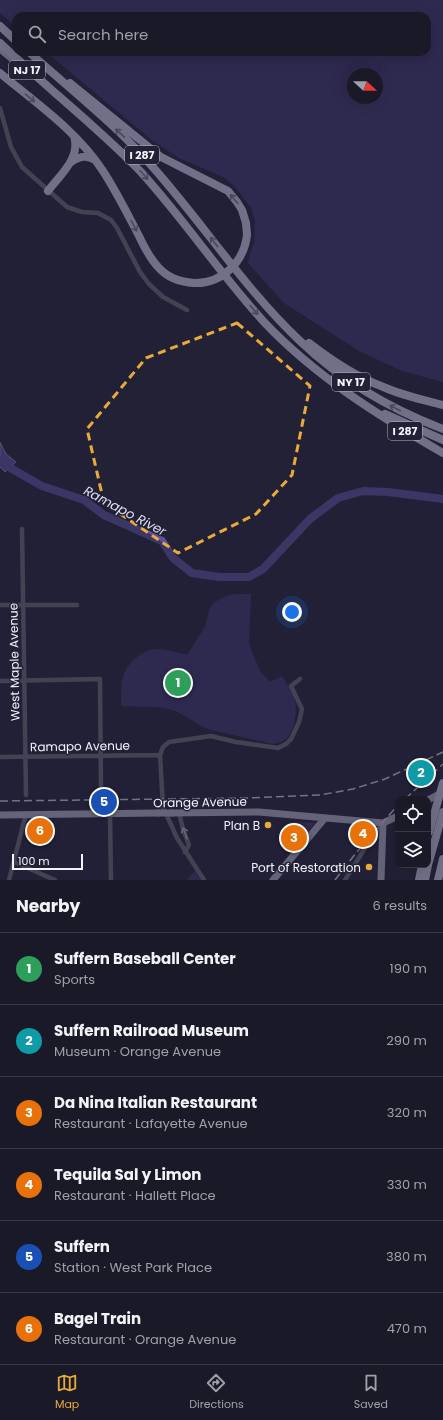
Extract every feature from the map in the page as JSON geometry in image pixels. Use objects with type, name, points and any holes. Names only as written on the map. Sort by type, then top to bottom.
[{"type":"highway","points":[[0,26],[12,37]]},
{"type":"highway","name":"I 287","points":[[0,43],[12,54]]},
{"type":"highway","name":"NJ 17","points":[[0,49],[54,92]]},
{"type":"highway","name":"I 287","points":[[14,56],[110,141],[141,173],[240,294],[278,336],[306,362],[391,423],[443,453]]},
{"type":"highway","name":"I 287","points":[[34,56],[113,127],[146,160],[273,314],[323,354],[356,375],[392,391],[443,405]]},
{"type":"highway","points":[[0,73],[74,136],[97,162],[155,264],[162,271],[183,282],[194,283],[213,280],[231,268],[243,251],[247,234],[244,214],[231,195],[220,186],[168,161],[154,152],[92,100],[35,56]]},
{"type":"highway","points":[[48,190],[70,163],[74,155],[76,148],[74,136]]},
{"type":"highway","points":[[70,163],[85,156],[97,162]]},
{"type":"highway","name":"NY 17","points":[[273,314],[314,354],[354,384],[399,410],[443,429]]},
{"type":"highway","name":"NY 17","points":[[368,407],[443,440]]},
{"type":"highway","points":[[428,832],[443,783]]},
{"type":"highway","points":[[431,854],[443,812]]},
{"type":"highway","points":[[438,880],[443,859]]},
{"type":"highway","points":[[419,880],[421,868]]},
{"type":"highway","points":[[425,880],[427,868]]},
{"type":"main road","points":[[431,798],[443,792]]},
{"type":"main road","name":"Orange Avenue","points":[[0,815],[259,812],[383,823],[395,817]]},
{"type":"main road","points":[[273,880],[325,818]]},
{"type":"main road","points":[[381,880],[383,823]]},
{"type":"street","points":[[0,108],[14,154],[25,170],[67,207],[82,212],[98,213],[111,220],[117,228],[140,272],[149,284],[162,297],[187,310]]},
{"type":"street","name":"West Maple Avenue","points":[[22,529],[26,795]]},
{"type":"street","points":[[0,605],[76,604]]},
{"type":"street","points":[[0,681],[100,679],[101,790]]},
{"type":"street","points":[[204,880],[185,852],[163,807],[160,755],[163,747],[169,742],[212,736],[236,742],[278,748],[286,744],[291,739],[299,722],[302,709],[291,686],[300,679]]},
{"type":"street","name":"Ramapo Avenue","points":[[0,757],[160,755]]},
{"type":"street","points":[[176,813],[189,844],[185,852]]},
{"type":"street","points":[[9,880],[26,814]]},
{"type":"street","points":[[110,814],[112,880]]},
{"type":"street","points":[[345,880],[370,840],[383,823]]},
{"type":"street","points":[[14,862],[55,880]]},
{"type":"highlighted area","points":[[237,323],[310,386],[292,475],[256,514],[178,553],[104,503],[87,429],[146,358]]},
{"type":"shaded area","points":[[0,0],[443,0],[443,382],[402,371],[359,351],[284,303],[248,263],[254,243],[255,221],[251,208],[235,187],[225,178],[179,158],[153,141],[51,56],[431,56],[431,12],[12,12],[12,24],[0,13]]},
{"type":"shaded area","points":[[0,442],[6,454],[16,462],[5,472],[0,467]]},
{"type":"shaded area","points":[[251,594],[249,644],[260,671],[270,682],[282,676],[293,695],[296,708],[295,719],[290,734],[287,738],[273,744],[207,729],[176,711],[164,708],[121,706],[122,681],[127,669],[135,658],[153,649],[163,649],[187,655],[205,627],[209,610],[213,603],[228,595]]},
{"type":"shaded area","points":[[292,822],[315,823],[302,838],[289,827]]},
{"type":"shaded area","points":[[195,871],[201,880],[186,880]]},
{"type":"waterway","name":"Ramapo River","points":[[0,460],[5,465],[42,486],[84,500],[104,515],[162,541],[173,558],[192,573],[219,577],[249,577],[263,569],[310,519],[338,498],[363,491],[388,492],[443,499]]},
{"type":"railway","points":[[0,801],[248,798],[320,795],[353,789],[385,779],[443,752]]},
{"type":"railway","points":[[408,796],[443,764]]},
{"type":"railway","points":[[335,880],[356,853],[395,808]]},
{"type":"place","name":"Suffern Baseball Center","points":[[178,683]]},
{"type":"place","name":"Suffern Railroad Museum","points":[[421,773]]},
{"type":"place","name":"Suffern","points":[[104,802]]},
{"type":"place","name":"Plan B","points":[[268,825]]},
{"type":"place","name":"Bagel Train","points":[[40,831]]},
{"type":"place","name":"Tequila Sal y Limon","points":[[363,834]]},
{"type":"place","name":"Da Nina Italian Restaurant","points":[[294,838]]},
{"type":"place","name":"Port of Restoration","points":[[369,867]]}]
